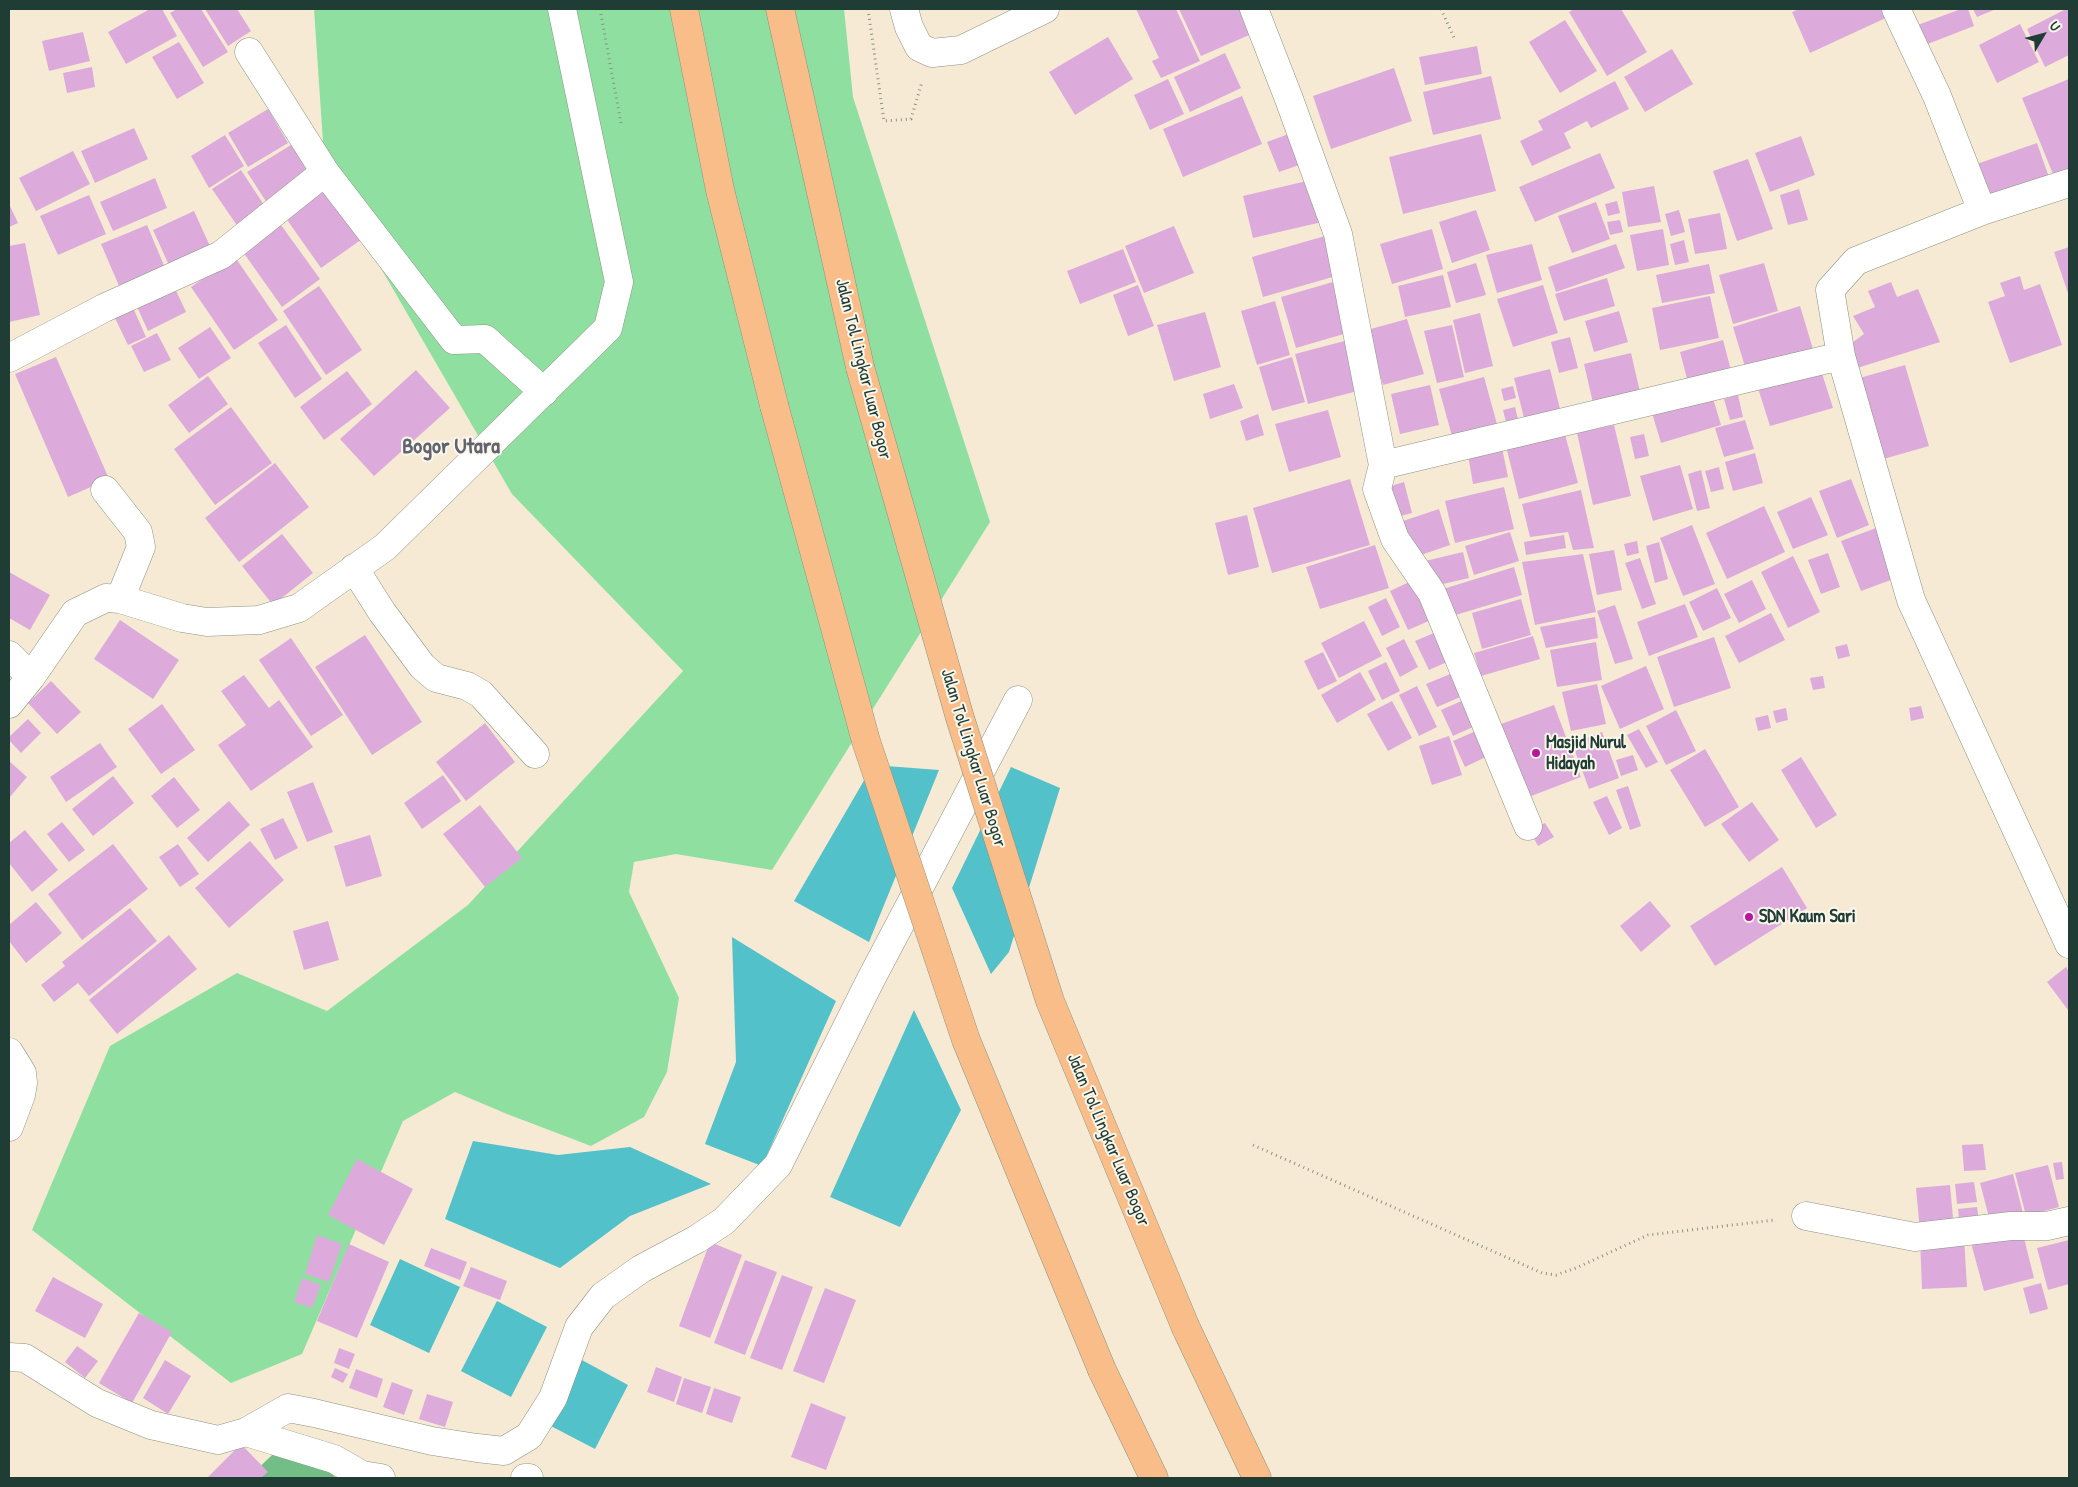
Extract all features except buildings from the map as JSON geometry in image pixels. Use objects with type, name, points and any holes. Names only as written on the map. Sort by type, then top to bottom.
[{"type":"highway","points":[[684,9],[720,190],[774,406],[866,741],[966,1040],[1102,1370],[1154,1478]]},
{"type":"highway","name":"Jalan Tol Lingkar Luar Bogor","points":[[780,9],[860,367],[960,718],[1050,1001],[1186,1328],[1256,1478]]},
{"type":"street","points":[[9,704],[31,677],[75,613],[106,598],[120,599],[182,618],[206,622],[259,620],[299,608],[386,547],[608,328],[619,282],[562,9]]},
{"type":"street","points":[[904,9],[909,27],[920,47],[932,52],[961,50],[1045,9]]},
{"type":"street","points":[[1254,9],[1338,234],[1383,465],[1377,489],[1396,539],[1432,593],[1528,826]]},
{"type":"street","points":[[1896,9],[1937,96],[1982,211]]},
{"type":"street","points":[[249,52],[325,172],[454,340],[485,339],[544,392]]},
{"type":"street","points":[[9,358],[104,308],[221,255],[325,172]]},
{"type":"street","points":[[2069,184],[1982,211],[1856,261],[1830,290],[1840,356],[1911,600],[2069,944]]},
{"type":"street","points":[[1383,465],[1840,356]]},
{"type":"street","points":[[104,490],[138,532],[142,546],[120,599]]},
{"type":"street","points":[[354,568],[382,612],[422,666],[436,678],[468,686],[481,694],[535,754]]},
{"type":"street","points":[[9,655],[31,677]]},
{"type":"street","points":[[9,1356],[25,1358],[97,1403],[151,1425],[218,1440],[246,1432],[288,1408],[432,1441],[477,1448],[504,1451],[529,1436],[553,1398],[580,1327],[603,1296],[641,1269],[698,1239],[724,1221],[778,1165],[870,981],[1018,700]]},
{"type":"street","points":[[9,1052],[22,1073],[23,1083],[21,1095],[9,1127]]},
{"type":"street","points":[[1806,1216],[1916,1237],[2011,1226],[2047,1226],[2069,1221]]},
{"type":"street","points":[[246,1432],[334,1459],[362,1475],[382,1478]]},
{"type":"path","points":[[600,9],[623,132]]},
{"type":"path","points":[[868,9],[884,121],[911,119],[932,52]]},
{"type":"path","points":[[1441,9],[1455,40]]},
{"type":"path","points":[[1253,1145],[1542,1273],[1556,1275],[1576,1268],[1648,1234],[1806,1216]]},
{"type":"green space","points":[[314,9],[844,9],[853,97],[990,522],[772,870],[676,854],[634,862],[629,892],[679,998],[667,1072],[644,1117],[591,1146],[455,1092],[403,1121],[302,1354],[231,1383],[32,1230],[110,1046],[237,973],[327,1011],[468,905],[683,671],[512,494],[325,172]]},
{"type":"green space","points":[[292,1436],[336,1478],[248,1478]]},
{"type":"water","points":[[873,765],[939,770],[869,942],[794,901]]},
{"type":"water","points":[[1011,767],[1060,788],[1009,952],[991,974],[952,888]]},
{"type":"water","points":[[732,937],[836,1001],[762,1166],[705,1144],[736,1062]]},
{"type":"water","points":[[914,1010],[961,1110],[900,1227],[830,1197]]},
{"type":"water","points":[[473,1141],[558,1155],[630,1147],[711,1184],[630,1216],[560,1268],[445,1219]]},
{"type":"water","points":[[400,1259],[460,1287],[429,1353],[370,1325]]},
{"type":"water","points":[[497,1301],[547,1327],[511,1397],[461,1371]]},
{"type":"water","points":[[580,1359],[628,1385],[595,1449],[547,1424]]},
{"type":"place","name":"Masjid Nurul Hidayah","points":[[1536,753]]},
{"type":"place","name":"SDN Kaum Sari","points":[[1749,917]]},
{"type":"district","name":"Bogor Utara","points":[[451,447]]}]
